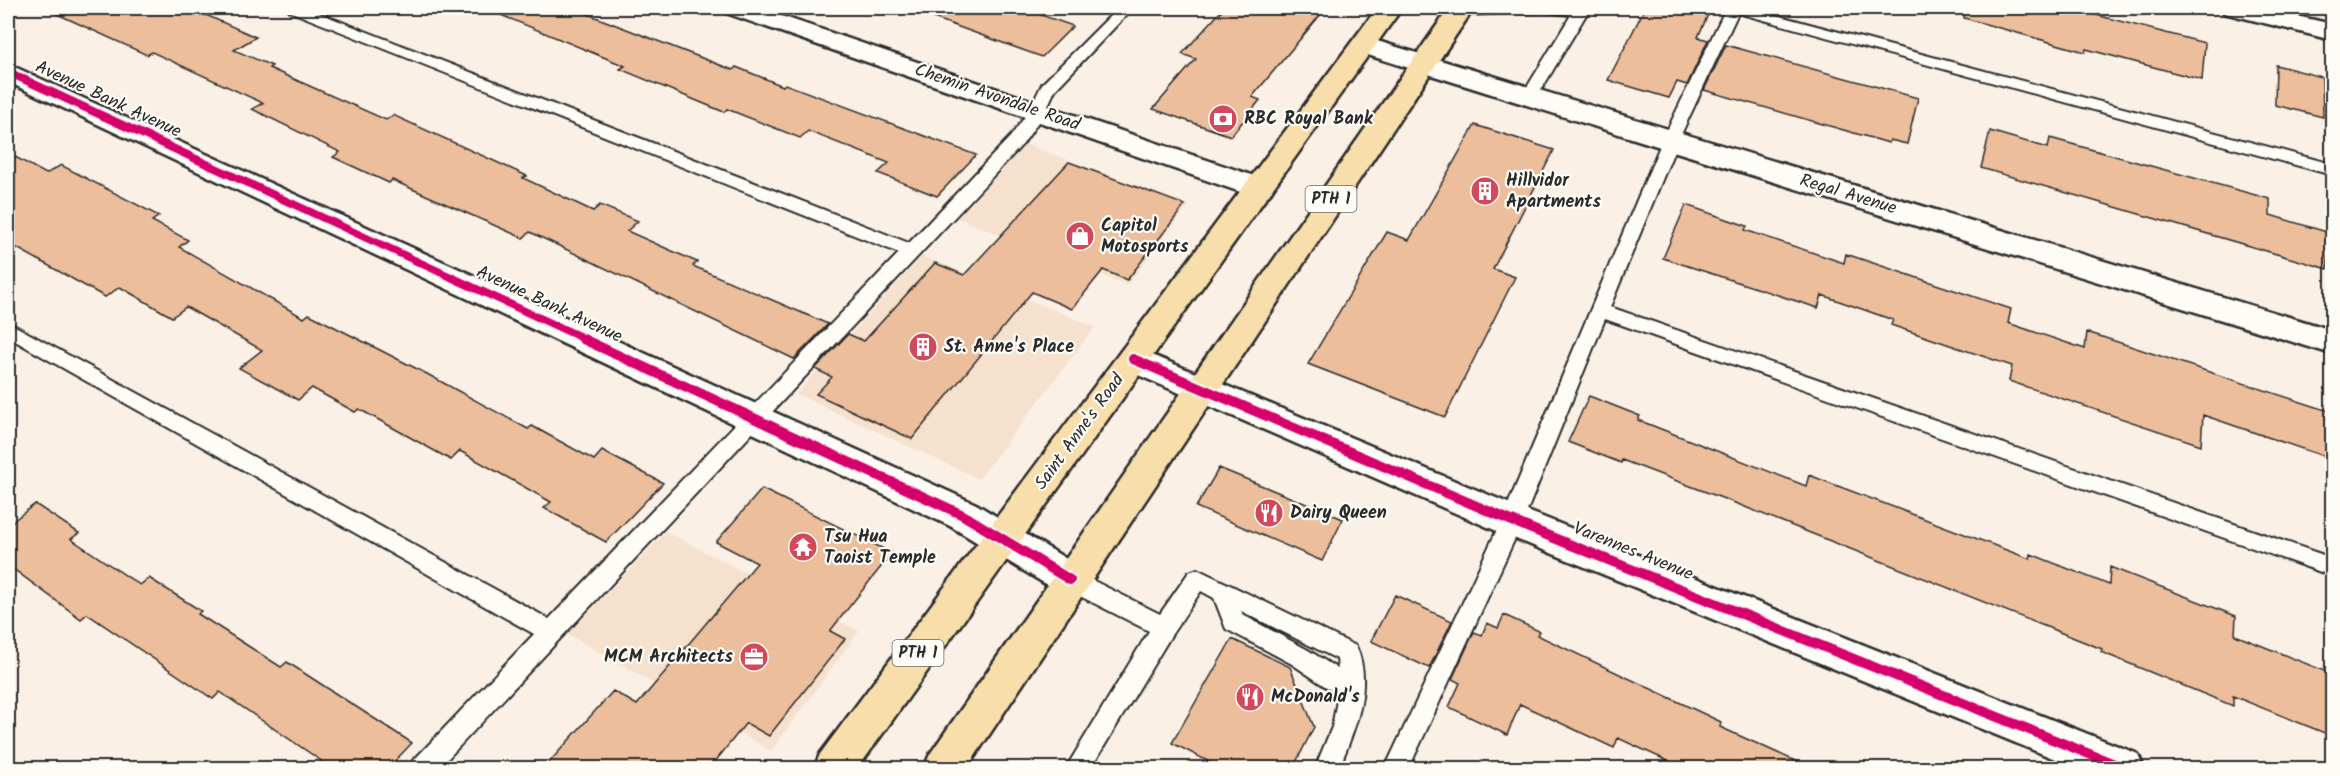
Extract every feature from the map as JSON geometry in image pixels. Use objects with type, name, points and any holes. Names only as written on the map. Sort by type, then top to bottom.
[{"type":"highway","name":"Saint Anne's Road","points":[[834,768],[1389,8]]},
{"type":"highway","name":"PTH 1","points":[[944,768],[1460,9]]},
{"type":"street","name":"Chemin Avondale Road","points":[[735,8],[1259,188]]},
{"type":"street","points":[[2234,8],[2332,32]]},
{"type":"street","name":"Regal Avenue","points":[[1364,45],[1670,141],[2332,342]]},
{"type":"street","name":"Avenue Bank Avenue","points":[[8,72],[963,515],[1070,580]]},
{"type":"street","name":"Varennes Avenue","points":[[1133,359],[1512,521],[2124,768]]},
{"type":"lane","points":[[294,8],[911,251]]},
{"type":"lane","points":[[423,768],[752,417],[1017,140],[1037,112],[1048,88],[1126,8]]},
{"type":"lane","points":[[1397,768],[1512,521],[1670,141],[1734,8],[2332,169]]},
{"type":"lane","points":[[1460,9],[1581,10],[1529,97]]},
{"type":"lane","points":[[1599,310],[2332,567]]},
{"type":"lane","points":[[8,329],[551,632]]},
{"type":"lane","points":[[1078,768],[1164,627],[1197,579],[1222,591],[1234,622],[1300,657],[1351,690],[1344,727],[1327,768]]},
{"type":"lane","points":[[1070,580],[1164,627]]},
{"type":"shaded area","points":[[1025,144],[1189,205],[1127,285],[957,218]]},
{"type":"shaded area","points":[[922,256],[1095,327],[979,479],[796,394]]},
{"type":"shaded area","points":[[666,532],[859,631],[771,751],[568,634]]},
{"type":"building","points":[[44,8],[190,8],[256,37],[234,50],[272,66],[269,68],[386,120],[393,115],[527,176],[523,178],[593,211],[600,205],[638,221],[627,231],[697,262],[693,266],[828,324],[794,359],[530,232],[523,238],[392,180],[389,183],[333,157],[340,152],[252,109],[263,103],[152,52],[147,55]]},
{"type":"building","points":[[484,8],[572,8],[733,70],[736,67],[783,86],[785,84],[976,155],[937,196],[878,173],[889,163],[808,131],[800,138],[727,109],[724,112],[620,69],[625,66]]},
{"type":"building","points":[[918,8],[1021,8],[1073,26],[1042,57],[917,12]]},
{"type":"building","points":[[1224,8],[1326,8],[1252,97],[1260,100],[1231,136],[1153,109],[1196,59],[1182,54]]},
{"type":"building","points":[[1645,8],[1711,8],[1698,37],[1708,40],[1687,85],[1677,82],[1669,98],[1608,80]]},
{"type":"building","points":[[1965,8],[2093,8],[2092,14],[2205,43],[2202,80],[2086,49],[2085,52],[1964,18]]},
{"type":"building","points":[[1726,45],[1918,98],[1907,144],[1890,140],[1889,143],[1704,90]]},
{"type":"building","points":[[2276,65],[2322,77],[2323,117],[2275,105]]},
{"type":"building","points":[[1475,125],[1554,150],[1493,269],[1515,277],[1445,417],[1308,364],[1387,232],[1409,240]]},
{"type":"building","points":[[1990,131],[2048,148],[2050,138],[2270,199],[2270,215],[2327,232],[2328,269],[1981,168]]},
{"type":"building","points":[[8,153],[46,174],[61,165],[159,216],[152,221],[188,240],[179,247],[304,318],[309,314],[528,429],[532,426],[594,460],[602,451],[663,483],[606,542],[544,508],[551,502],[460,451],[451,460],[359,409],[355,412],[312,388],[298,400],[239,368],[262,350],[186,307],[172,317],[120,287],[105,297],[8,243]]},
{"type":"building","points":[[1069,162],[1185,205],[1127,280],[1103,270],[1072,309],[1032,292],[912,439],[816,394],[832,377],[815,369],[848,334],[864,341],[935,263],[964,275]]},
{"type":"building","points":[[1686,205],[1747,226],[1745,230],[1844,263],[1846,254],[2011,309],[2008,323],[2085,349],[2087,332],[2332,412],[2332,459],[2203,415],[2201,445],[2009,381],[2012,366],[1891,325],[1893,320],[1822,295],[1818,308],[1663,258]]},
{"type":"building","points":[[1589,396],[1640,416],[1638,420],[1806,486],[1809,475],[2030,559],[2031,554],[2109,585],[2110,567],[2236,616],[2235,635],[2332,674],[2332,736],[2233,696],[2233,706],[2101,652],[2102,649],[1735,503],[1568,442]]},
{"type":"building","name":"Dairy Queen","points":[[1219,468],[1343,519],[1322,561],[1196,507]]},
{"type":"building","points":[[762,489],[892,553],[830,631],[845,639],[769,736],[746,723],[710,768],[544,768],[613,691],[637,705],[757,563],[716,542]]},
{"type":"building","points":[[35,504],[79,533],[71,539],[140,585],[149,578],[201,611],[198,614],[281,667],[287,662],[412,743],[388,768],[332,768],[220,692],[213,699],[87,614],[81,619],[8,565],[8,525]]},
{"type":"building","points":[[1395,595],[1452,621],[1429,668],[1371,641]]},
{"type":"building","points":[[1504,615],[1539,631],[1537,635],[1721,722],[1720,727],[1811,768],[1683,768],[1618,738],[1614,748],[1520,704],[1507,735],[1449,707],[1460,683],[1452,679],[1474,632],[1482,635],[1487,623],[1498,628]]},
{"type":"building","name":"McDonald's","points":[[1232,639],[1290,667],[1314,727],[1293,768],[1221,768],[1172,743]]},
{"type":"cycle path","points":[[8,72],[963,515],[1070,580]]},
{"type":"cycle path","points":[[1133,359],[1512,521],[2124,768]]},
{"type":"place","name":"RBC Royal Bank","points":[[1223,119]]},
{"type":"place","name":"Hillvidor Apartments","points":[[1485,191]]},
{"type":"place","name":"Capitol Motosports","points":[[1080,236]]},
{"type":"place","name":"St. Anne's Place","points":[[923,347]]},
{"type":"place","name":"Dairy Queen","points":[[1269,513]]},
{"type":"place","name":"Tsu Hua Taoist Temple","points":[[803,547]]},
{"type":"place","name":"MCM Architects","points":[[754,657]]},
{"type":"place","name":"McDonald's","points":[[1250,697]]}]
